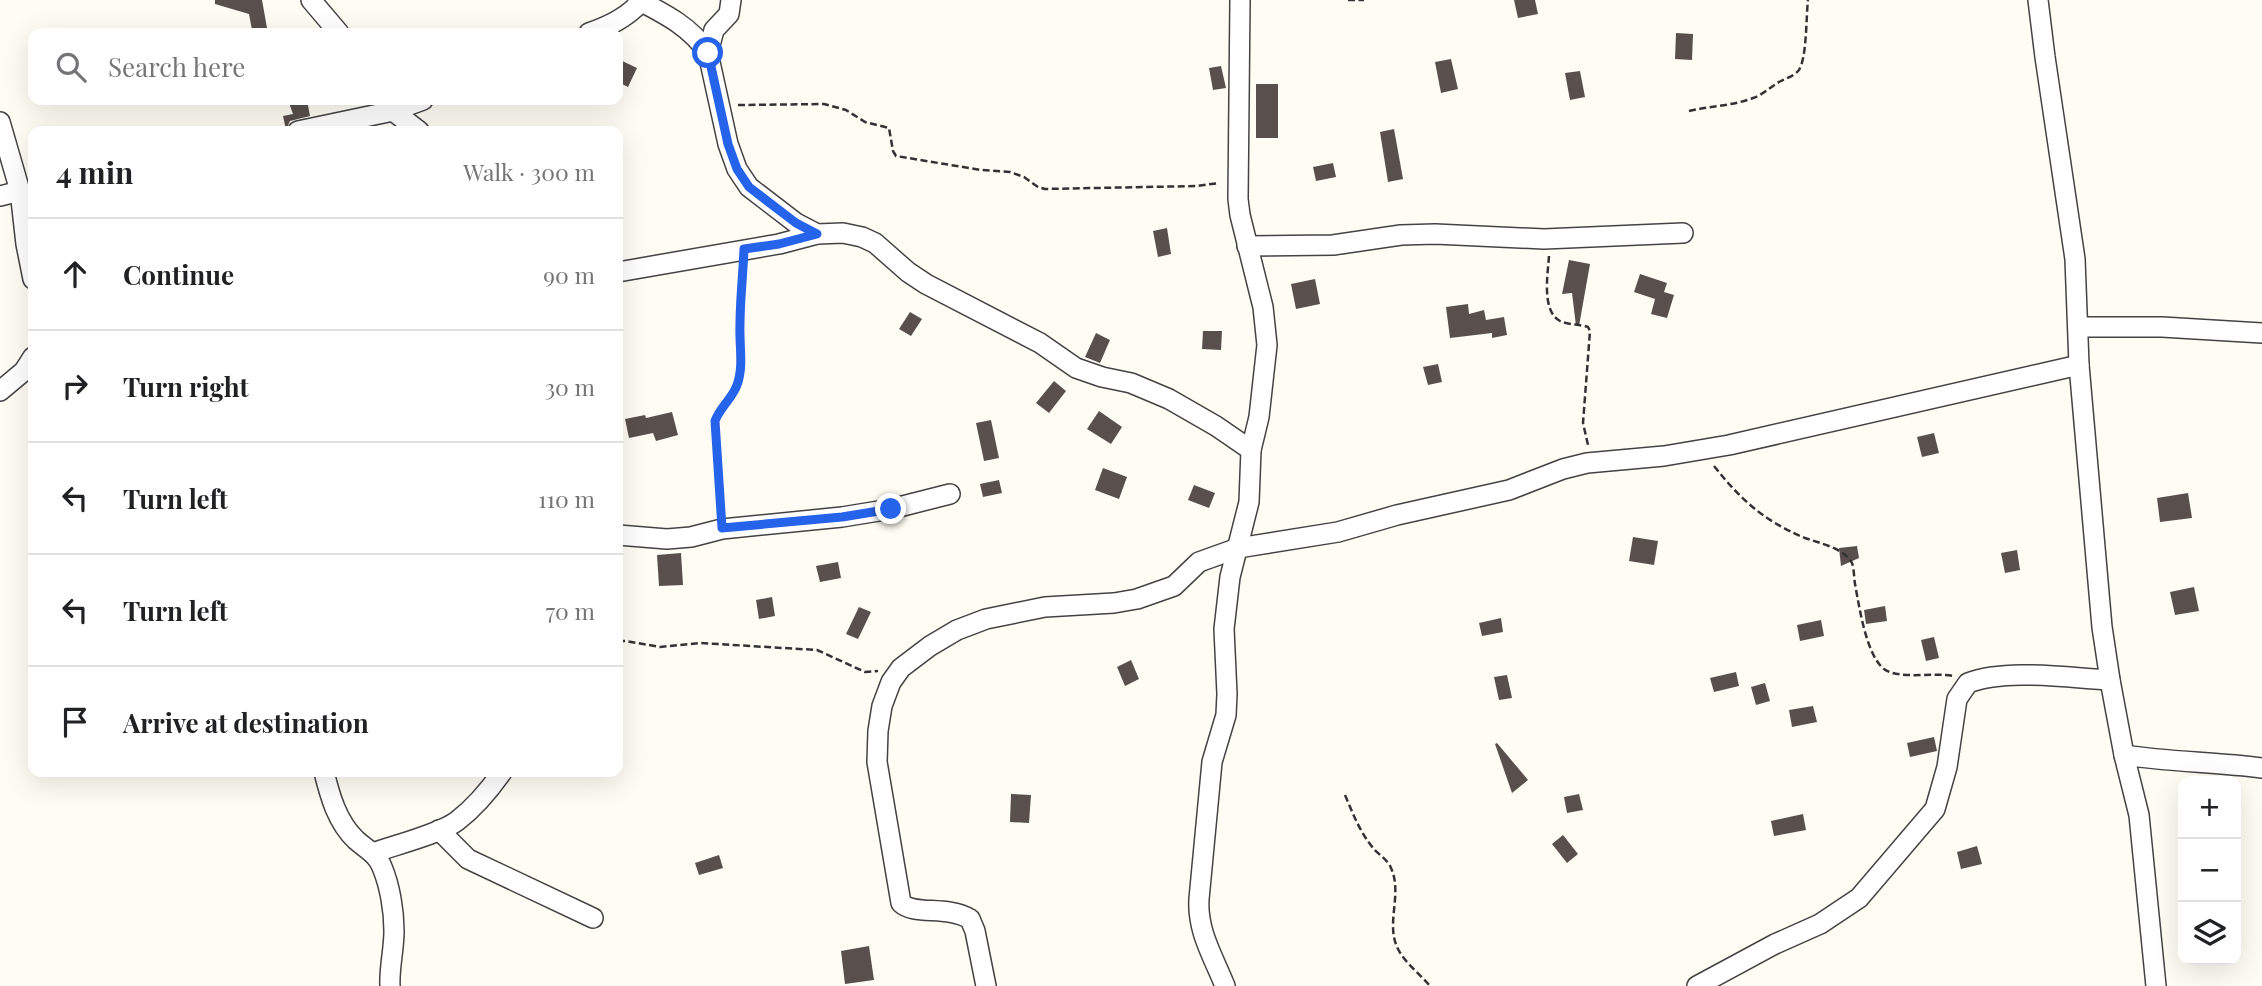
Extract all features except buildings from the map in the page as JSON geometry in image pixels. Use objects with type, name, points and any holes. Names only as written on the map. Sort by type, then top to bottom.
[{"type":"street","points":[[311,0],[334,28]]},
{"type":"street","points":[[708,53],[714,30],[729,14],[730,0]]},
{"type":"street","points":[[1225,986],[1203,935],[1198,916],[1212,762],[1226,715],[1224,629],[1230,577],[1249,502],[1251,450],[1259,416],[1267,345],[1263,307],[1240,215],[1240,0]]},
{"type":"street","points":[[2038,0],[2075,260],[2080,365],[2102,627],[2124,755],[2139,815],[2156,986]]},
{"type":"street","points":[[603,28],[632,12],[639,1],[668,15],[690,32],[708,53],[728,144],[737,169],[749,187],[796,223],[817,234]]},
{"type":"street","points":[[316,126],[389,105],[413,126]]},
{"type":"street","points":[[0,122],[23,181],[28,254]]},
{"type":"street","points":[[0,196],[23,181]]},
{"type":"street","points":[[623,271],[779,244],[817,234],[842,233],[862,237],[875,243],[926,284],[1040,343],[1076,368],[1132,383],[1169,399],[1251,450]]},
{"type":"street","points":[[1247,246],[1333,245],[1401,235],[1544,239],[1683,233]]},
{"type":"street","points":[[2078,327],[2162,327],[2262,333]]},
{"type":"street","points":[[0,391],[28,365]]},
{"type":"street","points":[[986,986],[970,919],[950,910],[910,909],[901,903],[877,762],[882,706],[891,682],[901,668],[957,630],[986,619],[1045,607],[1114,603],[1147,596],[1174,586],[1193,566],[1207,557],[1238,548],[1338,532],[1397,515],[1509,490],[1563,469],[1600,461],[1693,452],[2080,365]]},
{"type":"street","points":[[623,535],[667,539],[691,537],[722,528],[878,511],[950,494]]},
{"type":"street","points":[[1697,986],[1775,944],[1820,924],[1859,898],[1936,809],[1947,766],[1957,699],[1968,683],[1997,676],[2110,680]]},
{"type":"street","points":[[2124,755],[2163,761],[2195,761],[2262,768]]},
{"type":"street","points":[[325,777],[331,800],[343,825],[382,865],[394,932],[390,986]]},
{"type":"street","points":[[373,853],[456,822],[498,777]]},
{"type":"street","points":[[439,830],[468,859],[593,918]]},
{"type":"path","points":[[1348,0],[1364,0]]},
{"type":"path","points":[[1689,111],[1738,103],[1756,97],[1793,76],[1800,69],[1808,0]]},
{"type":"path","points":[[721,105],[824,104],[846,110],[865,122],[889,128],[896,156],[1010,172],[1024,177],[1038,187],[1058,190],[1197,186],[1239,181]]},
{"type":"path","points":[[1544,239],[1549,256],[1548,298],[1554,316],[1560,321],[1588,327],[1590,331],[1583,424],[1586,442],[1600,461]]},
{"type":"path","points":[[722,528],[715,421],[718,411],[728,402],[737,384],[741,367],[740,321],[744,249]]},
{"type":"path","points":[[1693,452],[1712,464],[1743,500],[1762,516],[1839,551],[1852,562],[1866,632],[1881,666],[1898,674],[1938,674],[1959,678],[1968,683]]},
{"type":"path","points":[[623,640],[660,647],[700,643],[817,650],[865,672],[901,668]]},
{"type":"path","points":[[1345,794],[1357,824],[1372,847],[1391,867],[1396,893],[1393,930],[1396,948],[1430,986]]},
{"type":"route","points":[[708,53],[728,144],[737,169],[749,187],[796,223],[817,234],[779,244],[744,249],[739,352],[741,367],[737,384],[728,402],[718,411],[715,421],[722,528],[842,517],[891,509]]}]
